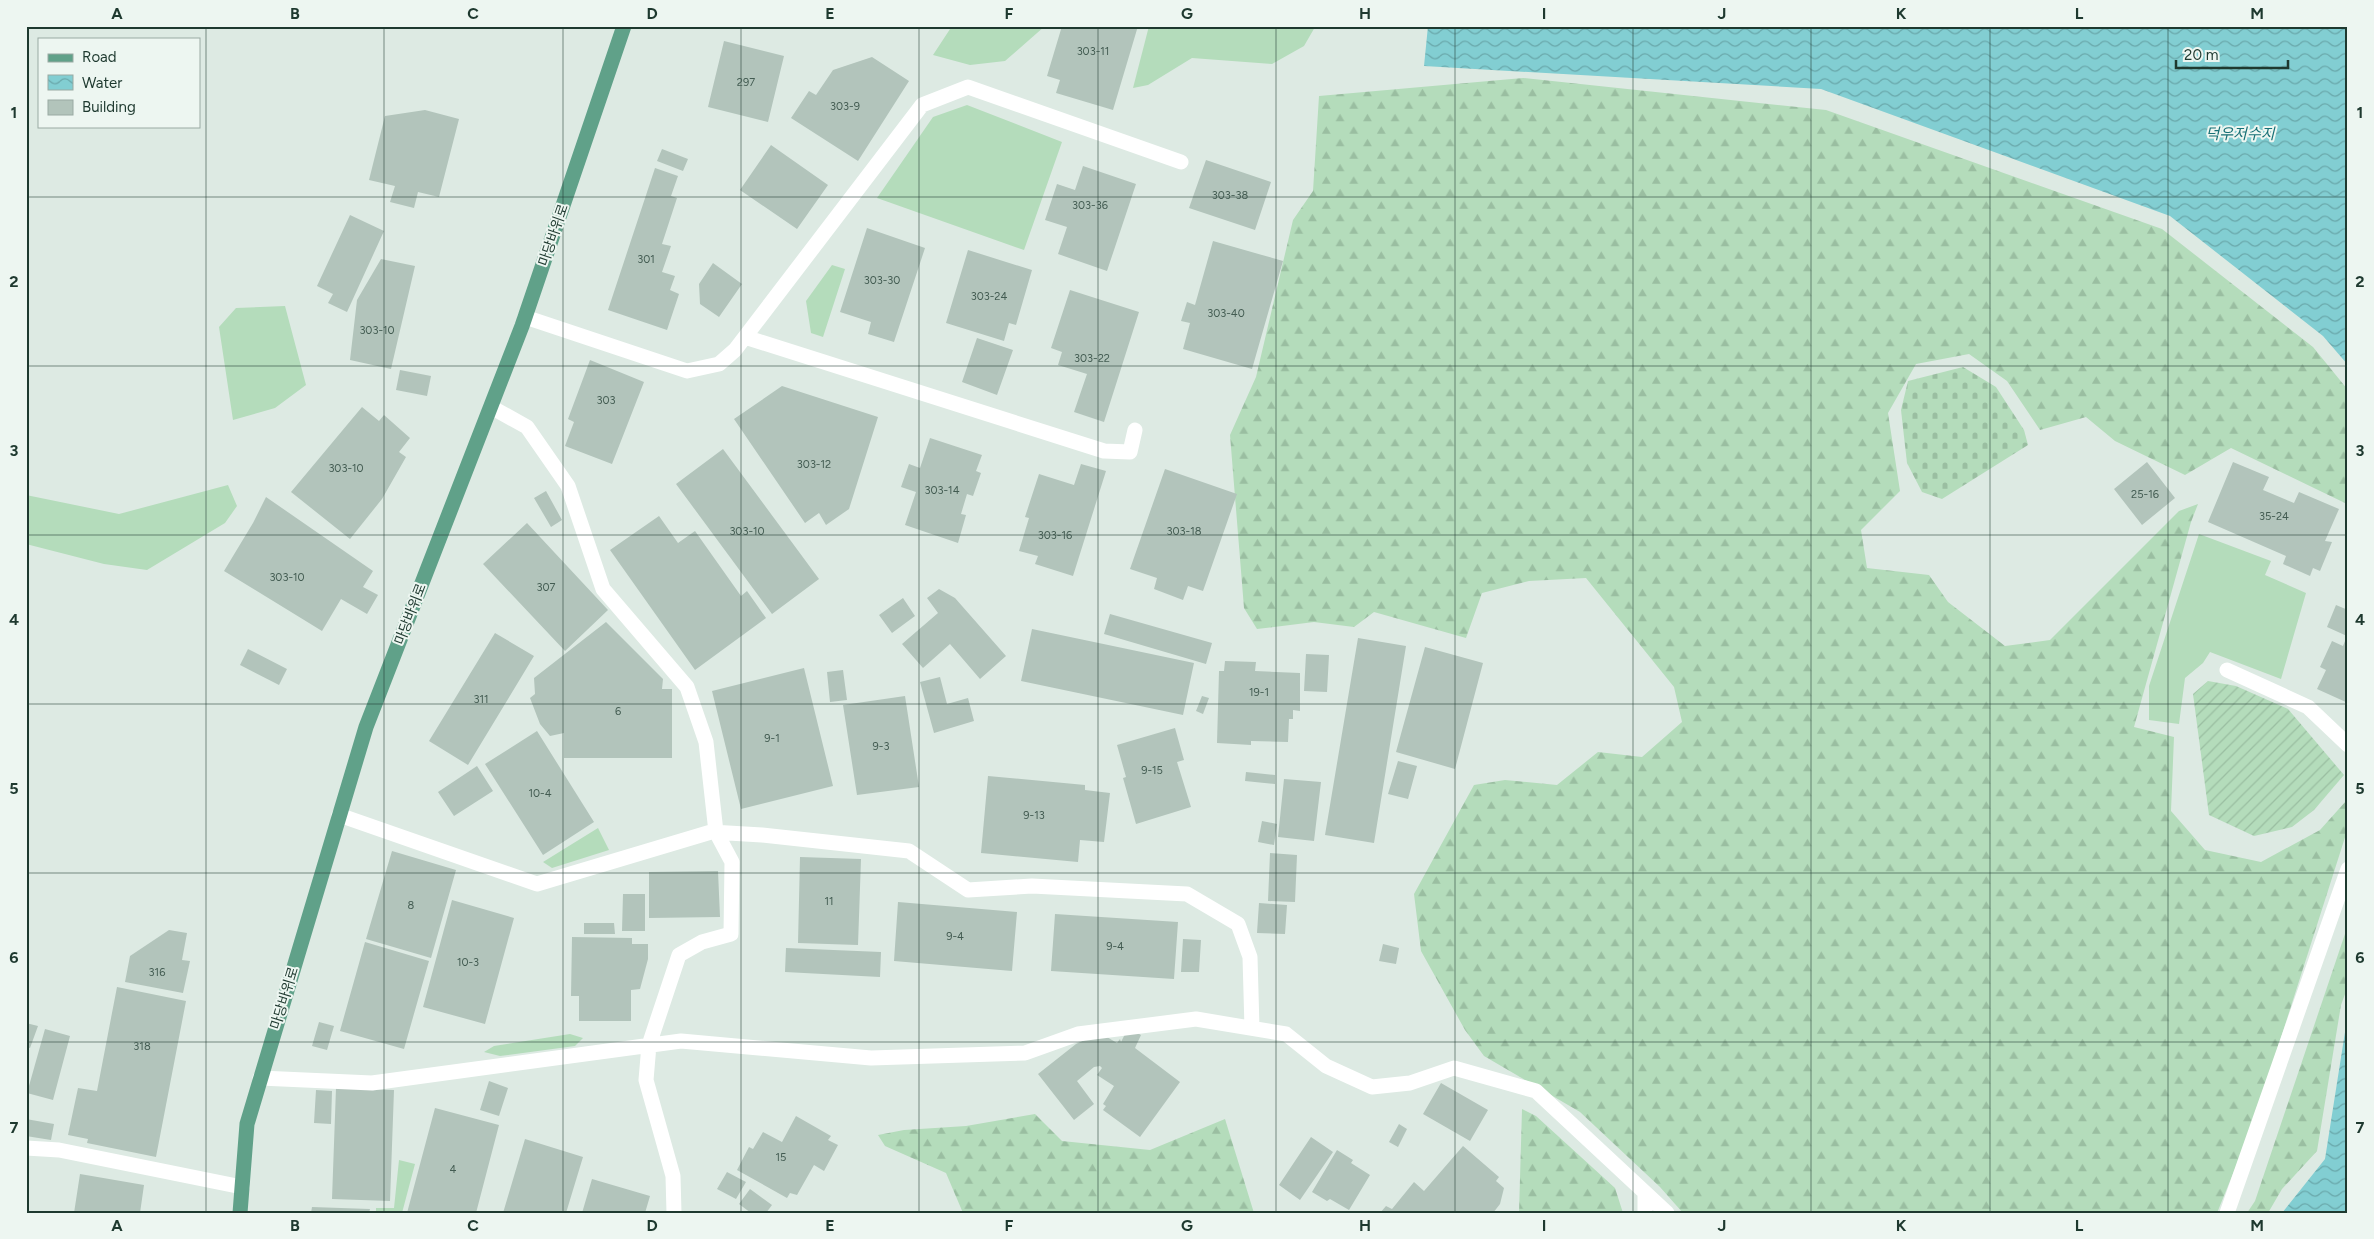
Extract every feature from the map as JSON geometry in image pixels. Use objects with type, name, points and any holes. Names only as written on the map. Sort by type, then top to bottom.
[{"type":"main road","name":"마당바위로","points":[[240,1213],[246,1124],[366,727],[525,317],[624,26]]},
{"type":"street","points":[[525,317],[687,371],[719,364],[735,350],[922,105],[968,87],[1181,162]]},
{"type":"street","points":[[745,337],[1104,450],[1130,452],[1135,430]]},
{"type":"street","points":[[491,407],[527,427],[568,486],[603,589],[688,687],[706,742],[716,832],[732,862],[731,934],[702,942],[679,955],[649,1045],[646,1080],[673,1176],[674,1213]]},
{"type":"street","points":[[2227,670],[2308,707],[2348,745]]},
{"type":"street","points":[[339,815],[537,884],[716,832],[762,835],[909,851],[968,890],[1032,886],[1187,894],[1238,924],[1250,957],[1252,1028]]},
{"type":"street","points":[[2227,1213],[2348,869]]},
{"type":"street","points":[[260,1078],[372,1083],[681,1041],[871,1058],[1025,1054],[1078,1034],[1196,1019],[1286,1034],[1326,1066],[1372,1087],[1410,1083],[1454,1068],[1536,1091],[1667,1213]]},
{"type":"street","points":[[26,1148],[59,1150],[242,1187]]},
{"type":"street","points":[[1644,1213],[1645,1193]]},
{"type":"green space","points":[[952,26],[1045,26],[1005,61],[970,65],[933,55]]},
{"type":"green space","points":[[1149,26],[1315,27],[1304,46],[1272,64],[1192,58],[1148,85],[1133,88]]},
{"type":"green space","points":[[1523,78],[1826,110],[2162,229],[2313,347],[2348,390],[2348,508],[2345,503],[2231,448],[2185,475],[2115,441],[2086,417],[2040,430],[2007,381],[1969,354],[1916,364],[1888,413],[1900,491],[1861,530],[1867,568],[1929,575],[1948,602],[2005,646],[2050,640],[2179,511],[2198,504],[2191,522],[2134,727],[2174,737],[2171,811],[2205,850],[2261,862],[2320,830],[2346,801],[2348,828],[2254,1122],[2217,1213],[1683,1213],[1660,1187],[1580,1112],[1484,1056],[1465,1030],[1421,951],[1414,894],[1474,785],[1505,780],[1557,785],[1598,752],[1642,757],[1682,722],[1674,687],[1586,578],[1529,581],[1482,593],[1466,638],[1374,612],[1354,627],[1314,622],[1257,629],[1244,608],[1230,435],[1256,377],[1293,220],[1313,191],[1319,96]]},
{"type":"green space","points":[[967,105],[1062,142],[1024,250],[877,198],[933,117]]},
{"type":"green space","points":[[832,265],[845,269],[823,337],[811,333],[806,301]]},
{"type":"green space","points":[[285,306],[306,385],[275,408],[233,420],[219,327],[236,308]]},
{"type":"green space","points":[[1963,367],[1996,387],[2024,430],[2028,445],[1942,499],[1922,492],[1907,463],[1901,410],[1908,381]]},
{"type":"green space","points":[[228,485],[237,506],[225,523],[147,570],[104,564],[26,544],[26,495],[119,514]]},
{"type":"green space","points":[[2199,534],[2271,561],[2265,575],[2306,593],[2281,679],[2210,652],[2203,663],[2185,678],[2179,724],[2149,720],[2149,686]]},
{"type":"green space","points":[[2208,681],[2236,686],[2288,709],[2344,775],[2314,810],[2292,827],[2254,836],[2209,815],[2193,694]]},
{"type":"green space","points":[[598,828],[609,850],[552,868],[543,862]]},
{"type":"green space","points":[[2348,925],[2348,986],[2341,1005],[2317,1151],[2282,1189],[2268,1213],[2247,1213],[2255,1201]]},
{"type":"green space","points":[[570,1034],[583,1038],[575,1046],[500,1056],[484,1052],[494,1046]]},
{"type":"green space","points":[[1522,1109],[1536,1116],[1615,1188],[1623,1213],[1519,1213]]},
{"type":"green space","points":[[1035,1114],[1062,1141],[1150,1150],[1225,1119],[1254,1213],[963,1213],[946,1173],[885,1146],[878,1135],[904,1130],[966,1126]]},
{"type":"green space","points":[[399,1160],[415,1164],[402,1213],[376,1213],[376,1208],[394,1208]]},
{"type":"water","name":"덕우저수지","points":[[1428,26],[2348,26],[2348,365],[2323,336],[2170,216],[1821,89],[1424,66]]},
{"type":"water","points":[[2348,1013],[2348,1213],[2282,1213],[2325,1159]]},
{"type":"building","points":[[1062,26],[1138,26],[1113,110],[1056,93],[1060,80],[1047,76]]},
{"type":"building","points":[[724,41],[784,56],[768,122],[708,107]]},
{"type":"building","points":[[872,57],[909,81],[858,161],[791,118],[809,91],[816,95],[833,70]]},
{"type":"building","points":[[425,110],[459,119],[439,197],[418,192],[414,208],[390,202],[395,186],[369,180],[385,116]]},
{"type":"building","points":[[771,145],[828,185],[797,229],[740,190]]},
{"type":"building","points":[[662,149],[688,159],[683,171],[657,161]]},
{"type":"building","points":[[1206,160],[1271,182],[1255,230],[1189,208]]},
{"type":"building","points":[[1083,166],[1136,184],[1107,271],[1058,254],[1067,227],[1045,220],[1057,184],[1075,190]]},
{"type":"building","points":[[655,168],[678,176],[671,196],[677,198],[662,244],[671,246],[662,272],[675,276],[670,290],[679,294],[667,330],[608,310]]},
{"type":"building","points":[[350,215],[384,231],[347,312],[328,303],[333,294],[317,286]]},
{"type":"building","points":[[867,228],[925,248],[894,342],[868,334],[871,322],[840,312]]},
{"type":"building","points":[[1213,241],[1283,261],[1252,369],[1183,349],[1190,323],[1181,321],[1187,302],[1195,305]]},
{"type":"building","points":[[968,250],[1032,270],[1016,325],[1009,323],[1004,341],[946,323]]},
{"type":"building","points":[[381,259],[415,266],[391,369],[350,360],[357,300]]},
{"type":"building","points":[[713,263],[742,284],[719,317],[700,304],[699,284]]},
{"type":"building","points":[[1070,290],[1139,312],[1104,422],[1074,412],[1087,374],[1058,365],[1062,352],[1051,348]]},
{"type":"building","points":[[977,338],[1013,350],[997,395],[962,382]]},
{"type":"building","points":[[590,360],[644,382],[612,464],[565,446],[574,422],[568,419]]},
{"type":"building","points":[[400,370],[431,376],[427,396],[396,390]]},
{"type":"building","points":[[782,386],[878,417],[849,509],[826,525],[819,513],[805,523],[734,419]]},
{"type":"building","points":[[362,407],[379,421],[384,415],[410,438],[399,452],[406,457],[382,499],[350,539],[291,492]]},
{"type":"building","points":[[930,438],[982,455],[976,471],[981,473],[973,496],[967,494],[961,514],[966,515],[958,543],[905,525],[916,492],[901,487],[909,464],[920,468]]},
{"type":"building","points":[[723,449],[819,579],[772,614],[676,484]]},
{"type":"building","points":[[2147,462],[2175,498],[2142,525],[2114,489]]},
{"type":"building","points":[[2233,462],[2269,477],[2263,490],[2294,503],[2299,492],[2339,509],[2325,541],[2332,542],[2320,571],[2313,568],[2310,576],[2283,564],[2286,556],[2208,522]]},
{"type":"building","points":[[1081,464],[1106,471],[1073,576],[1035,564],[1038,556],[1019,551],[1029,518],[1025,517],[1039,474],[1074,485]]},
{"type":"building","points":[[1165,469],[1237,494],[1203,591],[1188,586],[1183,600],[1154,589],[1157,578],[1130,569]]},
{"type":"building","points":[[546,491],[562,520],[551,527],[534,498]]},
{"type":"building","points":[[266,497],[373,571],[363,587],[378,595],[367,614],[341,599],[322,631],[224,571],[253,523]]},
{"type":"building","points":[[659,516],[678,543],[695,531],[741,596],[747,591],[766,618],[695,670],[610,550]]},
{"type":"building","points":[[527,523],[608,610],[565,651],[483,564]]},
{"type":"building","points":[[939,589],[955,598],[1006,656],[980,679],[950,644],[923,668],[902,644],[938,613],[927,598]]},
{"type":"building","points":[[903,598],[915,616],[892,633],[879,615]]},
{"type":"building","points":[[2336,605],[2348,610],[2348,703],[2317,689],[2326,670],[2320,667],[2332,641],[2343,646],[2347,636],[2327,627]]},
{"type":"building","points":[[1110,614],[1212,643],[1206,664],[1104,634]]},
{"type":"building","points":[[606,622],[663,679],[662,689],[672,689],[672,758],[564,758],[564,733],[550,736],[540,724],[530,698],[535,694],[534,678]]},
{"type":"building","points":[[1032,629],[1194,663],[1183,715],[1021,681]]},
{"type":"building","points":[[495,633],[534,656],[468,765],[429,741]]},
{"type":"building","points":[[1358,638],[1406,646],[1374,843],[1325,835]]},
{"type":"building","points":[[1425,647],[1483,663],[1455,769],[1396,752]]},
{"type":"building","points":[[248,649],[287,669],[279,685],[240,665]]},
{"type":"building","points":[[1306,654],[1329,655],[1327,692],[1304,691]]},
{"type":"building","points":[[1225,661],[1256,662],[1255,671],[1300,673],[1300,711],[1293,710],[1293,719],[1289,719],[1288,742],[1251,741],[1251,745],[1217,743],[1219,671],[1224,671]]},
{"type":"building","points":[[804,668],[833,786],[741,809],[712,691]]},
{"type":"building","points":[[843,670],[847,700],[830,702],[827,672]]},
{"type":"building","points":[[940,677],[947,704],[968,698],[974,721],[934,733],[920,682]]},
{"type":"building","points":[[905,696],[919,787],[857,795],[843,705]]},
{"type":"building","points":[[1202,696],[1209,698],[1203,714],[1196,711]]},
{"type":"building","points":[[1175,728],[1184,760],[1177,762],[1191,807],[1136,824],[1123,778],[1126,777],[1117,745]]},
{"type":"building","points":[[537,731],[594,822],[543,855],[485,764]]},
{"type":"building","points":[[1398,761],[1417,766],[1408,799],[1388,794]]},
{"type":"building","points":[[477,766],[493,791],[454,816],[438,792]]},
{"type":"building","points":[[1246,772],[1275,775],[1275,784],[1245,781]]},
{"type":"building","points":[[988,776],[1085,785],[1085,790],[1110,793],[1104,842],[1080,840],[1078,862],[981,853]]},
{"type":"building","points":[[1284,779],[1321,782],[1314,841],[1278,837]]},
{"type":"building","points":[[1262,821],[1277,824],[1274,845],[1258,842]]},
{"type":"building","points":[[392,851],[456,870],[431,958],[366,939]]},
{"type":"building","points":[[1270,853],[1297,855],[1295,902],[1268,901]]},
{"type":"building","points":[[800,857],[861,859],[858,945],[798,943]]},
{"type":"building","points":[[718,871],[720,917],[649,918],[649,872]]},
{"type":"building","points":[[623,894],[645,894],[645,931],[622,931]]},
{"type":"building","points":[[452,900],[514,918],[485,1024],[423,1007]]},
{"type":"building","points":[[898,902],[1017,912],[1012,971],[894,961]]},
{"type":"building","points":[[1259,903],[1287,905],[1285,934],[1257,933]]},
{"type":"building","points":[[1055,914],[1178,922],[1174,979],[1051,971]]},
{"type":"building","points":[[584,923],[614,923],[615,934],[584,934]]},
{"type":"building","points":[[169,930],[187,933],[182,960],[190,961],[183,993],[125,982],[130,956]]},
{"type":"building","points":[[572,937],[632,938],[632,944],[648,944],[648,959],[640,989],[631,990],[631,1021],[579,1021],[579,996],[571,996]]},
{"type":"building","points":[[1183,939],[1201,940],[1199,972],[1181,972]]},
{"type":"building","points":[[365,942],[429,961],[404,1049],[340,1031]]},
{"type":"building","points":[[1383,944],[1399,948],[1396,964],[1379,961]]},
{"type":"building","points":[[786,948],[881,952],[880,977],[785,972]]},
{"type":"building","points":[[117,987],[186,1001],[156,1157],[87,1143],[88,1139],[68,1135],[78,1088],[97,1091]]},
{"type":"building","points":[[319,1022],[334,1026],[327,1050],[312,1046]]},
{"type":"building","points":[[26,1023],[38,1026],[30,1048],[26,1047]]},
{"type":"building","points":[[1128,1028],[1141,1035],[1135,1048],[1180,1082],[1140,1137],[1103,1110],[1106,1106],[1103,1104],[1114,1086],[1097,1075],[1102,1068],[1100,1066],[1094,1067],[1077,1081],[1094,1104],[1074,1120],[1038,1074],[1076,1044],[1095,1035],[1102,1034],[1117,1043],[1120,1039],[1121,1042]]},
{"type":"building","points":[[45,1029],[70,1036],[53,1100],[27,1093]]},
{"type":"building","points":[[489,1081],[508,1088],[499,1116],[480,1110]]},
{"type":"building","points":[[1441,1083],[1488,1110],[1470,1141],[1423,1114]]},
{"type":"building","points":[[336,1088],[394,1090],[390,1201],[332,1199]]},
{"type":"building","points":[[316,1090],[332,1091],[331,1124],[314,1123]]},
{"type":"building","points":[[435,1108],[499,1125],[476,1213],[407,1213]]},
{"type":"building","points":[[796,1116],[831,1136],[828,1140],[838,1145],[824,1171],[814,1165],[797,1195],[790,1193],[787,1198],[737,1170],[749,1147],[753,1149],[763,1132],[782,1142]]},
{"type":"building","points":[[26,1119],[54,1124],[51,1140],[26,1136]]},
{"type":"building","points":[[1399,1124],[1407,1129],[1398,1147],[1389,1142]]},
{"type":"building","points":[[1311,1137],[1333,1152],[1300,1200],[1279,1185]]},
{"type":"building","points":[[525,1139],[583,1157],[566,1213],[503,1213]]},
{"type":"building","points":[[1463,1146],[1499,1177],[1496,1181],[1504,1188],[1500,1204],[1493,1213],[1380,1213],[1386,1206],[1392,1209],[1414,1182],[1424,1191]]},
{"type":"building","points":[[1337,1150],[1353,1160],[1351,1163],[1370,1175],[1349,1210],[1330,1199],[1327,1201],[1312,1192]]},
{"type":"building","points":[[727,1172],[746,1182],[736,1199],[717,1189]]},
{"type":"building","points":[[80,1174],[144,1185],[140,1213],[74,1213]]},
{"type":"building","points":[[592,1179],[650,1196],[645,1213],[582,1213]]},
{"type":"building","points":[[750,1189],[772,1205],[766,1213],[751,1213],[739,1204]]},
{"type":"building","points":[[312,1207],[370,1209],[369,1213],[311,1213]]}]
